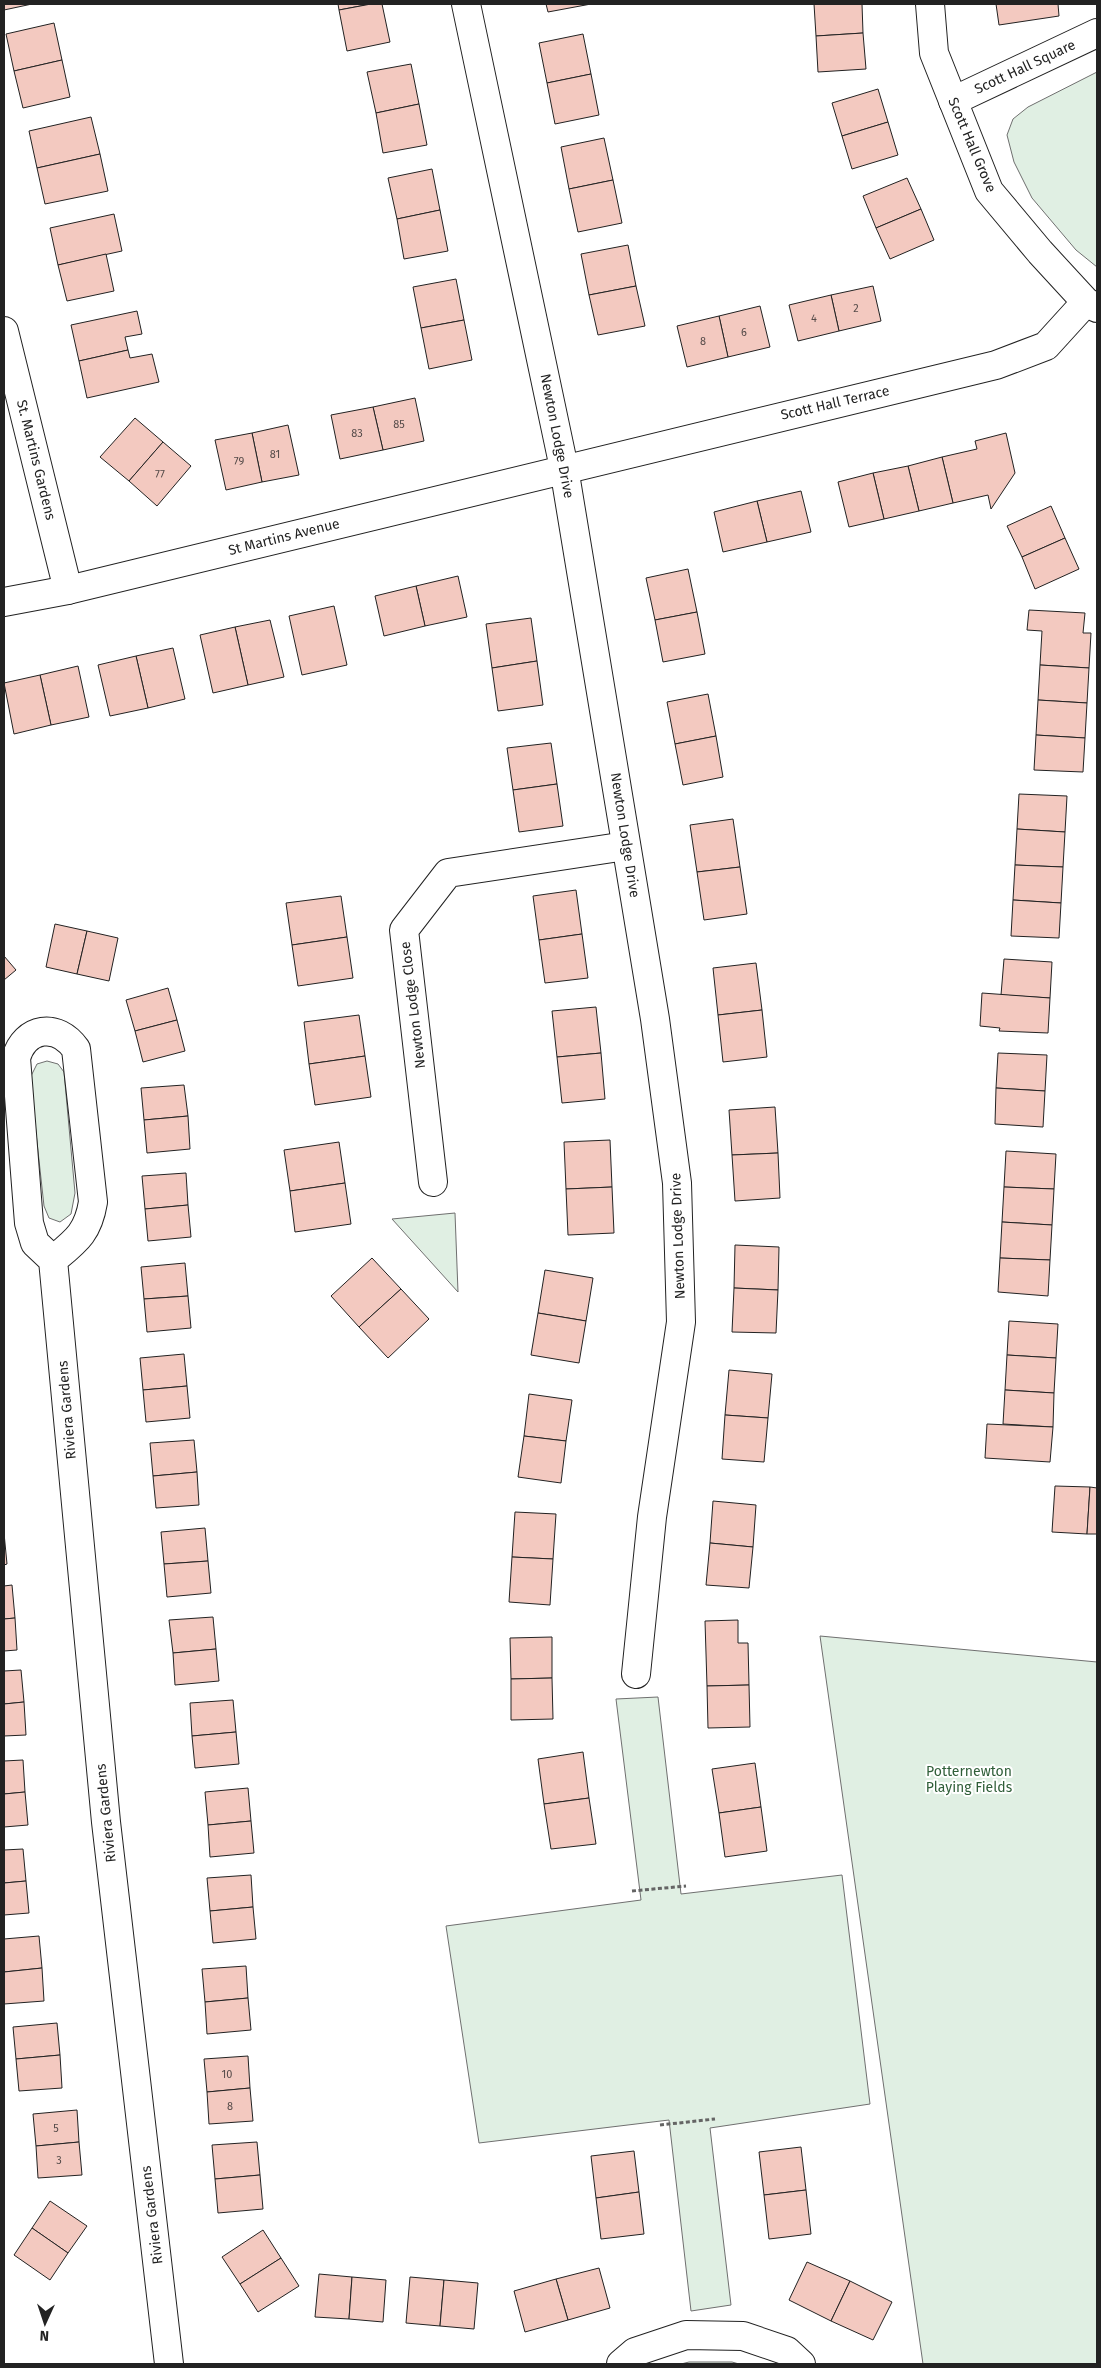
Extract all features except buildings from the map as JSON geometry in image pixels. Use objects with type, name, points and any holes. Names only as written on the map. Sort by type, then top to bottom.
[{"type":"street","name":"Newton Lodge Drive","points":[[466,4],[564,468],[655,1019],[677,1183],[681,1322],[652,1518],[636,1674]]},
{"type":"street","name":"Scott Hall Grove","points":[[930,4],[934,53],[989,191],[1040,252],[1092,305]]},
{"type":"street","name":"Scott Hall Square","points":[[953,101],[1097,33]]},
{"type":"street","name":"Scott Hall Terrace","points":[[564,468],[996,365],[1046,346],[1092,305]]},
{"type":"street","name":"St. Martins Gardens","points":[[4,331],[68,590]]},
{"type":"street","name":"St Martins Avenue","points":[[4,602],[68,590],[564,468]]},
{"type":"street","name":"Newton Lodge Close","points":[[433,1182],[404,930],[448,874],[626,846]]},
{"type":"street","points":[[52,1031],[62,1035],[76,1049],[93,1202],[90,1220],[82,1236],[53,1260],[35,1243],[31,1233],[16,1068],[19,1048],[33,1034],[52,1031]]},
{"type":"street","name":"Riviera Gardens","points":[[53,1260],[106,1822],[169,2364]]},
{"type":"street","points":[[621,2364],[635,2352],[686,2335],[743,2336],[787,2351],[801,2364]]},
{"type":"path","points":[[632,1891],[686,1886]]},
{"type":"path","points":[[660,2125],[715,2118]]},
{"type":"green space","points":[[1097,72],[1097,267],[1076,250],[1032,198],[1014,162],[1007,135],[1013,119],[1028,107]]},
{"type":"green space","points":[[47,1061],[58,1064],[64,1072],[75,1193],[71,1214],[60,1222],[49,1218],[44,1206],[30,1078],[37,1064]]},
{"type":"green space","points":[[455,1213],[458,1292],[392,1219]]},
{"type":"green space","name":"Potternewton Playing Fields","points":[[820,1636],[1097,1662],[1097,2364],[923,2364]]},
{"type":"green space","points":[[658,1697],[681,1894],[842,1875],[870,2104],[710,2128],[731,2305],[691,2311],[669,2120],[479,2143],[446,1926],[641,1900],[616,1699]]},
{"type":"green space","points":[[689,2362],[732,2362],[739,2364],[681,2364]]}]
